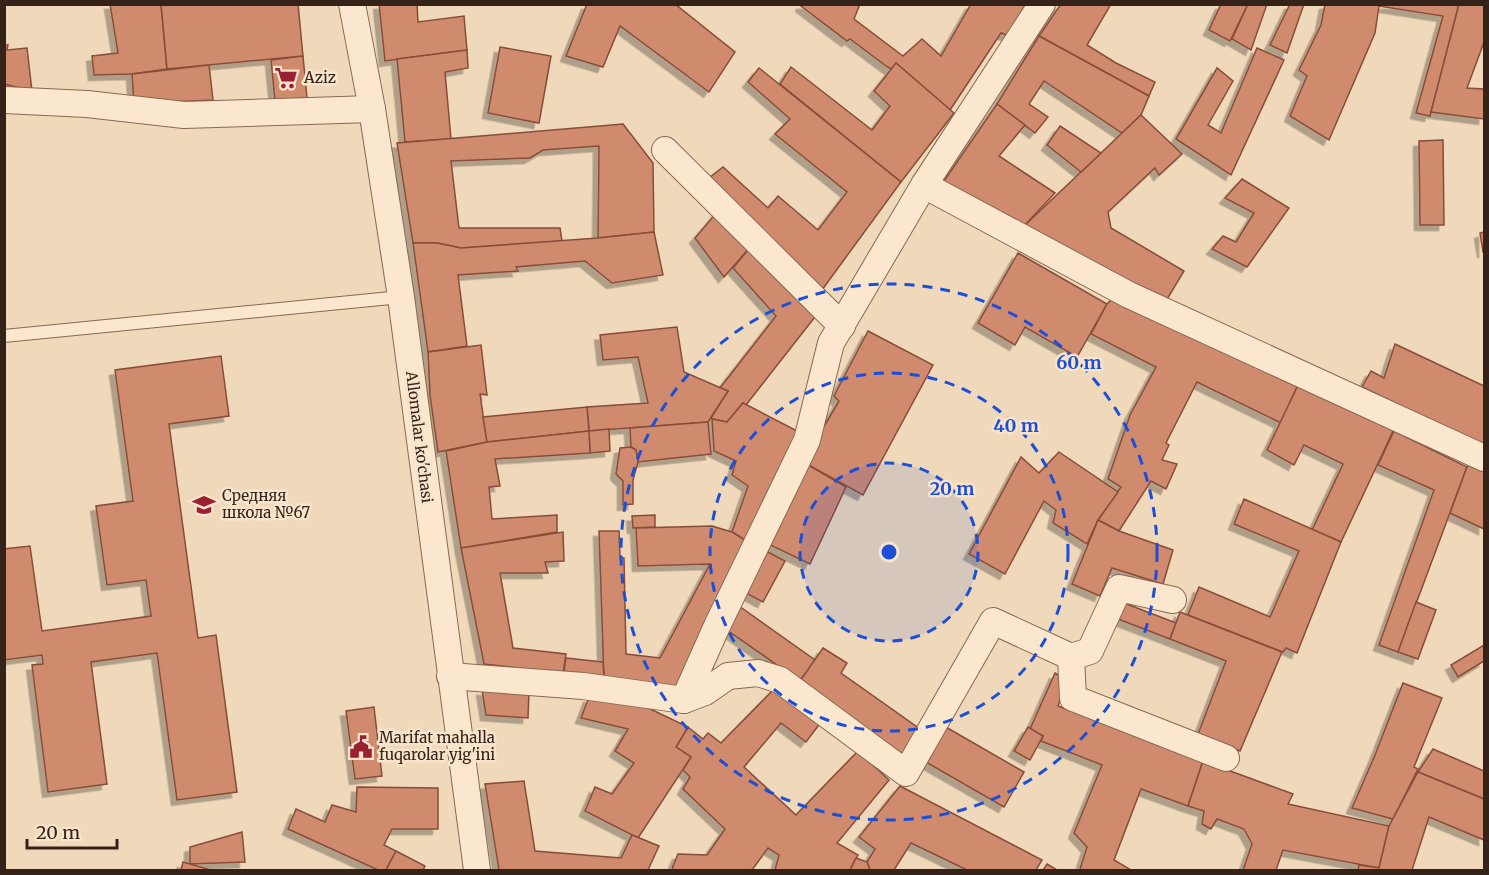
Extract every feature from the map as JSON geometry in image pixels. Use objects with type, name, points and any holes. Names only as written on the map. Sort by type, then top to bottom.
[{"type":"street","name":"Allomalar ko'chasi","points":[[352,4],[372,108],[401,297],[477,870]]},
{"type":"street","points":[[684,700],[717,626],[807,440],[831,343],[924,185],[1041,4]]},
{"type":"street","points":[[4,100],[87,104],[184,116],[372,108]]},
{"type":"street","points":[[665,150],[842,326]]},
{"type":"street","points":[[924,185],[1129,295],[1485,458]]},
{"type":"street","points":[[450,676],[583,686],[684,700],[705,692],[728,675],[758,674],[780,680],[906,773],[993,621],[1071,657],[1090,651],[1119,588],[1173,600]]},
{"type":"street","points":[[1071,657],[1073,698],[1226,758]]},
{"type":"lane","points":[[4,336],[401,297]]},
{"type":"building","points":[[110,4],[161,4],[167,69],[132,74],[94,75],[92,56],[118,53]]},
{"type":"building","points":[[161,4],[298,4],[303,56],[167,69]]},
{"type":"building","points":[[379,4],[417,4],[418,22],[464,16],[467,50],[385,61]]},
{"type":"building","points":[[587,4],[675,4],[735,52],[709,92],[620,26],[603,67],[566,56]]},
{"type":"building","points":[[802,4],[860,4],[854,19],[903,56],[922,39],[941,56],[971,4],[1026,4],[1007,35],[1001,33],[950,110],[896,63],[891,69],[886,66],[850,39],[847,41],[801,6]]},
{"type":"building","points":[[1061,4],[1111,4],[1087,45],[1116,63],[1155,82],[1149,96],[1039,36]]},
{"type":"building","points":[[1221,4],[1248,4],[1230,41],[1209,30]]},
{"type":"building","points":[[1248,4],[1267,4],[1251,50],[1232,39]]},
{"type":"building","points":[[1290,4],[1304,4],[1287,53],[1270,45]]},
{"type":"building","points":[[1325,4],[1459,4],[1430,116],[1416,113],[1443,16],[1379,6],[1375,33],[1329,140],[1290,116],[1307,76],[1299,70],[1321,25]]},
{"type":"building","points":[[1459,4],[1484,4],[1484,42],[1467,88],[1484,89],[1484,119],[1431,112]]},
{"type":"building","points":[[1039,36],[1149,96],[1141,115],[1122,133],[1044,81],[1029,104],[1048,117],[1035,133],[997,104]]},
{"type":"building","points":[[4,45],[8,45],[7,50],[27,48],[32,91],[4,84]]},
{"type":"building","points":[[500,47],[551,56],[539,123],[488,113]]},
{"type":"building","points":[[1257,48],[1284,60],[1231,175],[1176,139],[1217,68],[1233,81],[1208,125],[1221,133]]},
{"type":"building","points":[[467,50],[468,68],[445,72],[451,139],[405,142],[397,59]]},
{"type":"building","points":[[303,56],[307,98],[275,101],[271,60]]},
{"type":"building","points":[[896,63],[954,113],[901,182],[780,84],[791,67],[872,130],[890,106],[874,91]]},
{"type":"building","points":[[209,65],[213,100],[134,104],[132,74]]},
{"type":"building","points":[[759,68],[901,182],[819,294],[705,181],[723,167],[768,208],[778,196],[818,230],[847,192],[775,134],[790,119],[748,82]]},
{"type":"building","points":[[997,104],[1025,125],[999,156],[1055,193],[1023,227],[944,181]]},
{"type":"building","points":[[1141,115],[1182,154],[1159,175],[1155,168],[1108,212],[1111,228],[1184,271],[1166,301],[1023,227]]},
{"type":"building","points":[[623,124],[653,163],[654,232],[598,238],[599,146],[543,150],[530,158],[451,161],[459,228],[560,228],[562,241],[461,248],[437,243],[413,243],[397,143]]},
{"type":"building","points":[[1060,126],[1101,153],[1081,172],[1047,145]]},
{"type":"building","points":[[1443,140],[1444,225],[1420,225],[1419,141]]},
{"type":"building","points":[[1242,179],[1289,208],[1247,267],[1212,249],[1223,236],[1236,242],[1254,213],[1225,198]]},
{"type":"building","points":[[718,211],[752,245],[724,277],[695,238]]},
{"type":"building","points":[[654,232],[663,275],[612,283],[585,261],[516,267],[518,271],[458,275],[467,346],[428,352],[413,243],[437,243],[461,248]]},
{"type":"building","points":[[1484,232],[1484,252],[1483,252],[1480,233]]},
{"type":"building","points":[[752,245],[818,313],[746,405],[743,403],[727,422],[711,418],[728,391],[720,388],[776,316],[733,268]]},
{"type":"building","points":[[1018,253],[1107,304],[1077,357],[1025,327],[1015,345],[978,323]]},
{"type":"building","points":[[1113,298],[1298,385],[1281,423],[1197,382],[1166,443],[1169,445],[1162,460],[1177,464],[1166,489],[1151,481],[1119,531],[1098,520],[1121,487],[1108,479],[1130,415],[1156,367],[1091,334],[1107,304]]},
{"type":"building","points":[[677,327],[684,372],[728,391],[708,422],[589,431],[587,407],[648,403],[638,357],[603,360],[600,335]]},
{"type":"building","points":[[868,331],[933,365],[863,495],[803,462],[839,401],[834,396]]},
{"type":"building","points":[[1395,344],[1484,386],[1484,446],[1362,387],[1371,371],[1384,378]]},
{"type":"building","points":[[481,345],[487,395],[480,394],[487,442],[438,452],[430,395],[428,352]]},
{"type":"building","points":[[221,356],[229,416],[169,424],[198,638],[216,635],[237,792],[177,800],[157,653],[91,662],[107,784],[48,792],[32,665],[43,664],[42,655],[4,660],[4,549],[30,546],[42,631],[151,616],[146,580],[107,585],[96,506],[133,501],[115,370]]},
{"type":"building","points":[[1300,381],[1395,427],[1341,542],[1312,530],[1343,464],[1304,445],[1294,465],[1267,450]]},
{"type":"building","points":[[743,403],[803,434],[750,543],[732,532],[748,486],[732,475],[736,461],[714,451],[712,419],[727,422]]},
{"type":"building","points":[[587,407],[589,431],[487,442],[483,417]]},
{"type":"building","points":[[708,422],[711,454],[638,462],[636,450],[631,447],[630,428]]},
{"type":"building","points":[[609,429],[610,451],[590,453],[589,431]]},
{"type":"building","points":[[589,431],[590,453],[495,459],[500,486],[489,487],[492,519],[557,515],[557,532],[461,548],[446,451],[487,442]]},
{"type":"building","points":[[1394,431],[1467,467],[1398,652],[1379,645],[1434,490],[1378,465]]},
{"type":"building","points":[[631,447],[636,450],[638,462],[633,480],[633,504],[623,505],[623,481],[616,474],[620,448]]},
{"type":"building","points":[[1059,452],[1118,492],[1098,520],[1087,544],[1053,523],[1056,510],[1044,501],[1005,574],[969,554],[1021,457],[1039,473]]},
{"type":"building","points":[[803,462],[846,487],[810,564],[764,542]]},
{"type":"building","points":[[1471,463],[1484,469],[1484,529],[1450,513],[1467,467]]},
{"type":"building","points":[[1244,499],[1341,542],[1297,653],[1286,648],[1283,652],[1188,615],[1199,587],[1270,617],[1299,551],[1234,524]]},
{"type":"building","points":[[655,515],[655,527],[633,528],[632,516]]},
{"type":"building","points":[[1098,520],[1119,531],[1173,550],[1163,584],[1112,568],[1100,596],[1072,584]]},
{"type":"building","points":[[712,526],[732,532],[750,543],[676,687],[604,680],[599,531],[619,531],[620,558],[624,558],[626,654],[660,658],[710,564],[638,566],[636,528]]},
{"type":"building","points":[[563,532],[564,561],[545,562],[548,573],[500,573],[513,648],[566,654],[563,673],[484,664],[461,548]]},
{"type":"building","points":[[766,551],[785,561],[763,602],[744,592]]},
{"type":"building","points":[[1416,602],[1436,610],[1418,659],[1398,652]]},
{"type":"building","points":[[1124,603],[1176,623],[1170,639],[1118,619]]},
{"type":"building","points":[[739,606],[815,660],[800,681],[724,628]]},
{"type":"building","points":[[1180,612],[1282,652],[1240,751],[1198,734],[1226,661],[1170,639]]},
{"type":"building","points":[[1484,645],[1484,661],[1458,677],[1451,665]]},
{"type":"building","points":[[823,648],[847,663],[841,673],[920,729],[900,758],[800,681]]},
{"type":"building","points":[[566,658],[603,662],[604,677],[564,671]]},
{"type":"building","points":[[1055,673],[1063,678],[1063,690],[1058,706],[1203,761],[1188,806],[1141,789],[1114,860],[1131,870],[1080,869],[1087,847],[1074,833],[1102,765],[1041,741],[1043,736],[1030,729]]},
{"type":"building","points":[[1403,683],[1442,698],[1414,767],[1418,769],[1393,819],[1352,808]]},
{"type":"building","points":[[778,685],[821,722],[806,742],[781,723],[744,767],[796,815],[858,751],[889,780],[837,843],[858,855],[850,870],[775,870],[779,855],[768,848],[752,870],[672,870],[678,854],[707,855],[725,829],[683,789],[690,777],[683,770],[691,757],[676,747],[688,727],[703,739],[708,733],[721,743]]},
{"type":"building","points":[[482,690],[529,692],[528,718],[486,715]]},
{"type":"building","points":[[589,697],[640,704],[688,727],[676,747],[691,757],[638,838],[585,811],[595,787],[612,794],[634,763],[615,751],[628,729],[581,718]]},
{"type":"building","points":[[374,707],[382,776],[355,779],[346,711]]},
{"type":"building","points":[[944,726],[1024,772],[1004,807],[924,761]]},
{"type":"building","points":[[1028,727],[1043,736],[1030,760],[1014,751]]},
{"type":"building","points":[[1433,749],[1484,771],[1484,799],[1418,772]]},
{"type":"building","points":[[1203,761],[1293,794],[1288,804],[1389,826],[1379,868],[1283,850],[1276,870],[1243,870],[1252,844],[1244,829],[1217,819],[1211,829],[1202,824],[1204,811],[1188,806]]},
{"type":"building","points":[[1418,772],[1484,799],[1484,840],[1429,817],[1412,870],[1358,870],[1359,865],[1379,868],[1389,826]]},
{"type":"building","points":[[524,781],[535,851],[621,858],[632,835],[659,846],[648,870],[499,870],[485,784]]},
{"type":"building","points":[[900,786],[1042,860],[1036,870],[967,870],[911,843],[894,870],[870,870],[867,862],[875,849],[859,837]]},
{"type":"building","points":[[357,787],[438,788],[438,829],[392,829],[384,845],[396,851],[386,870],[378,870],[288,829],[296,809],[325,822],[332,805],[356,812]]},
{"type":"building","points":[[242,832],[245,862],[190,864],[190,847]]},
{"type":"building","points":[[396,851],[425,866],[423,870],[386,870]]},
{"type":"building","points":[[856,858],[867,862],[870,870],[850,870]]},
{"type":"building","points":[[183,862],[208,869],[208,870],[181,870]]},
{"type":"building","points":[[1047,864],[1057,870],[1043,870]]},
{"type":"place","name":"Aziz","points":[[286,78]]},
{"type":"place","name":"Средняя школа №67","points":[[204,505]]},
{"type":"place","name":"Marifat mahalla fuqarolar yig'ini","points":[[361,747]]}]
